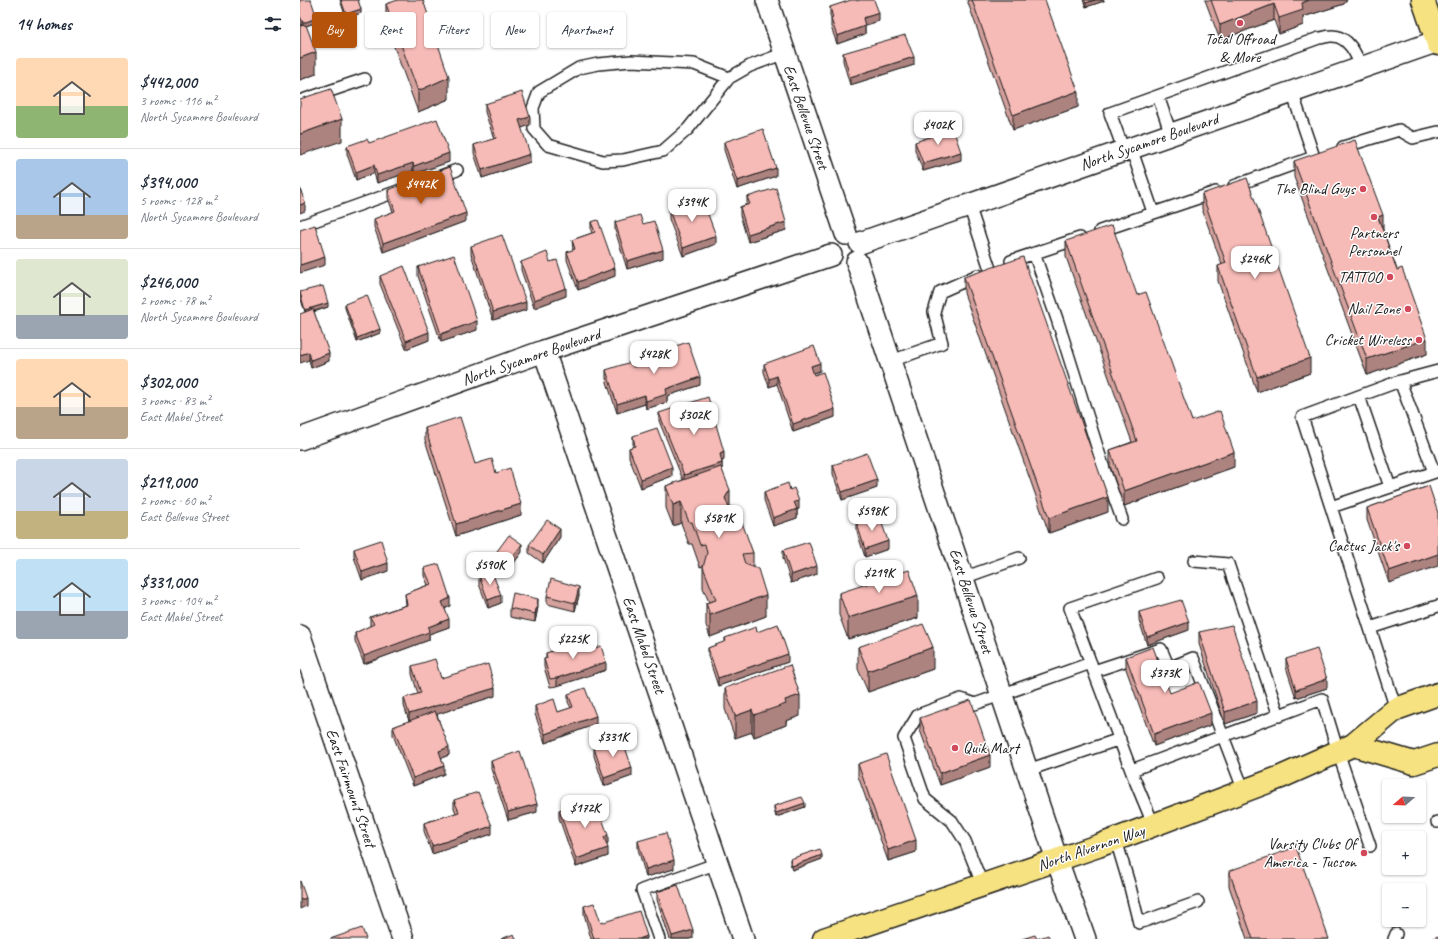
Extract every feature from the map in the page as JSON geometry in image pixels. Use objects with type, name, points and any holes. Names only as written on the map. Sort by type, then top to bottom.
[{"type":"main road","points":[[1423,0],[1438,42]]},
{"type":"main road","name":"North Alvernon Way","points":[[824,939],[1116,840],[1281,777],[1345,749],[1396,709],[1438,694]]},
{"type":"main road","points":[[1345,749],[1414,763],[1438,755]]},
{"type":"street","name":"East Bellevue Street","points":[[767,0],[784,52],[854,246],[963,578],[1085,939]]},
{"type":"street","name":"North Sycamore Boulevard","points":[[854,246],[1127,149],[1438,42]]},
{"type":"street","points":[[841,235],[854,246],[848,267],[837,264],[831,255],[830,250],[833,241],[841,235]]},
{"type":"street","name":"North Sycamore Boulevard","points":[[300,439],[544,351],[831,255]]},
{"type":"street","name":"East Mabel Street","points":[[544,351],[743,939]]},
{"type":"street","name":"East Fairmount Street","points":[[300,636],[403,939]]},
{"type":"lane","points":[[1153,212],[1127,149],[1110,113],[1319,38],[1332,36],[1340,38],[1351,45],[1358,57],[1361,68]]},
{"type":"lane","points":[[728,78],[694,64],[631,61],[598,64],[579,68],[539,92],[533,108],[534,129],[548,145],[603,161],[623,160],[663,151],[688,129],[728,78],[750,66],[784,52]]},
{"type":"lane","points":[[300,101],[365,79]]},
{"type":"lane","points":[[1292,92],[1314,157]]},
{"type":"lane","points":[[1158,96],[1171,134]]},
{"type":"lane","points":[[891,361],[942,343],[934,312],[940,292],[990,269],[1153,212],[1252,180],[1331,151],[1399,130],[1413,138],[1438,132]]},
{"type":"lane","points":[[427,181],[457,170]]},
{"type":"lane","points":[[300,226],[412,186]]},
{"type":"lane","points":[[969,205],[990,269]]},
{"type":"lane","points":[[1034,253],[1058,322],[1104,469],[1122,519]]},
{"type":"lane","points":[[1396,709],[1302,417],[1400,381],[1438,371]]},
{"type":"lane","points":[[1331,507],[1436,472],[1400,381]]},
{"type":"lane","points":[[1359,396],[1390,487]]},
{"type":"lane","points":[[963,578],[1019,558]]},
{"type":"lane","points":[[1194,561],[1228,564],[1279,716]]},
{"type":"lane","points":[[1154,826],[1070,608],[1157,578]]},
{"type":"lane","points":[[1370,628],[1438,606]]},
{"type":"lane","points":[[983,886],[965,841],[952,821],[925,799],[904,738],[918,715],[960,699],[975,704],[1002,694],[1092,667],[1161,649],[1169,668],[1192,658],[1244,791]]},
{"type":"lane","points":[[1132,770],[1322,699],[1345,749],[1370,846]]},
{"type":"lane","points":[[1028,770],[1120,739]]},
{"type":"lane","points":[[1116,840],[1139,923],[1198,902]]},
{"type":"lane","points":[[659,939],[642,890],[718,863]]},
{"type":"building","points":[[300,0],[311,0],[315,12],[312,12],[312,20],[303,23],[300,16]]},
{"type":"building","points":[[341,0],[358,0],[361,9],[352,12],[345,12]]},
{"type":"building","points":[[398,0],[423,0],[427,12],[424,12],[424,48],[439,48],[449,77],[418,91],[402,48],[416,48],[416,12],[389,12],[386,4]]},
{"type":"building","points":[[851,0],[874,0],[879,13],[863,18],[865,26],[837,36],[831,19],[833,18],[830,7]]},
{"type":"building","points":[[972,0],[1045,0],[1078,91],[1013,115]]},
{"type":"building","points":[[1084,0],[1095,0],[1086,3]]},
{"type":"building","points":[[1211,0],[1309,0],[1302,3],[1303,10],[1279,18],[1274,4],[1220,25]]},
{"type":"building","points":[[306,25],[312,41],[312,48],[315,48],[316,52],[300,58],[300,26]]},
{"type":"building","points":[[905,35],[914,57],[850,77],[843,53]]},
{"type":"building","points":[[331,89],[342,119],[300,134],[300,99]]},
{"type":"building","points":[[522,92],[530,117],[519,120],[530,154],[482,170],[474,145],[496,138],[485,104]]},
{"type":"building","points":[[437,119],[449,153],[414,166],[413,163],[377,175],[374,165],[356,172],[347,146],[367,139],[369,143]]},
{"type":"building","points":[[763,129],[776,168],[737,181],[724,142]]},
{"type":"building","points":[[953,129],[961,152],[923,163],[915,142]]},
{"type":"building","points":[[1355,140],[1383,215],[1378,217],[1397,270],[1402,268],[1427,339],[1367,359],[1294,161]]},
{"type":"building","points":[[450,167],[466,213],[383,243],[374,219],[395,211],[388,190]]},
{"type":"building","points":[[1247,178],[1310,358],[1257,377],[1218,266],[1226,263],[1202,194]]},
{"type":"building","points":[[300,188],[305,203],[300,205]]},
{"type":"building","points":[[776,188],[786,222],[748,234],[740,207],[750,204],[747,197]]},
{"type":"building","points":[[702,198],[716,236],[683,248],[669,210]]},
{"type":"building","points":[[640,215],[643,224],[654,221],[663,250],[627,261],[615,222]]},
{"type":"building","points":[[598,220],[615,268],[578,282],[567,252],[575,249],[572,240],[595,232],[591,222]]},
{"type":"building","points":[[315,225],[325,257],[300,265],[300,230]]},
{"type":"building","points":[[1112,225],[1137,295],[1146,292],[1192,421],[1220,411],[1234,452],[1124,491],[1110,450],[1137,441],[1066,241]]},
{"type":"building","points":[[502,235],[526,302],[493,312],[471,246]]},
{"type":"building","points":[[547,252],[550,262],[557,260],[566,288],[534,300],[521,262]]},
{"type":"building","points":[[454,255],[477,321],[441,334],[418,267]]},
{"type":"building","points":[[1023,257],[1108,497],[1049,518],[964,277]]},
{"type":"building","points":[[404,266],[429,332],[406,341],[380,276]]},
{"type":"building","points":[[323,286],[328,303],[305,310],[300,292]]},
{"type":"building","points":[[367,295],[380,329],[357,338],[345,304]]},
{"type":"building","points":[[313,309],[329,353],[311,360],[309,352],[300,355],[300,314]]},
{"type":"building","points":[[688,342],[700,377],[666,389],[667,394],[646,401],[645,395],[617,404],[606,370],[631,362],[633,367],[656,360],[654,353]]},
{"type":"building","points":[[814,346],[820,363],[811,366],[814,375],[823,372],[835,409],[793,424],[777,376],[769,379],[764,364]]},
{"type":"building","points":[[708,397],[724,452],[720,454],[722,463],[684,475],[659,413]]},
{"type":"building","points":[[460,417],[475,464],[492,459],[496,473],[510,468],[521,504],[456,524],[425,428]]},
{"type":"building","points":[[657,428],[672,467],[641,479],[629,448],[635,446],[633,436]]},
{"type":"building","points":[[867,453],[877,480],[842,492],[833,465]]},
{"type":"building","points":[[721,467],[730,490],[725,498],[729,508],[733,507],[736,515],[739,514],[753,553],[742,554],[745,564],[758,569],[766,595],[710,615],[706,603],[716,600],[703,567],[707,553],[705,544],[700,545],[692,522],[689,522],[681,502],[673,505],[666,486]]},
{"type":"building","points":[[788,483],[790,490],[794,488],[799,501],[794,502],[797,509],[773,518],[764,492]]},
{"type":"building","name":"Cactus Jack's","points":[[1429,486],[1438,513],[1438,554],[1389,571],[1367,508]]},
{"type":"building","points":[[879,515],[888,541],[865,549],[856,521]]},
{"type":"building","points":[[547,520],[560,529],[543,555],[529,545]]},
{"type":"building","points":[[509,535],[522,544],[505,567],[492,558]]},
{"type":"building","points":[[381,540],[388,563],[362,572],[354,549]]},
{"type":"building","points":[[809,542],[817,566],[791,575],[783,550]]},
{"type":"building","points":[[439,564],[450,598],[442,602],[449,619],[428,627],[429,632],[364,656],[355,633],[374,624],[370,617],[407,605],[405,594],[431,584],[424,568]]},
{"type":"building","points":[[909,570],[918,596],[848,618],[839,593]]},
{"type":"building","points":[[492,572],[501,595],[488,600],[479,576]]},
{"type":"building","points":[[551,579],[579,587],[575,603],[547,596]]},
{"type":"building","points":[[513,593],[538,599],[535,614],[510,608]]},
{"type":"building","points":[[1181,600],[1189,622],[1147,637],[1139,612]]},
{"type":"building","points":[[778,624],[788,654],[718,678],[708,648],[726,641],[725,638],[756,627],[757,632]]},
{"type":"building","points":[[923,624],[933,647],[868,671],[858,647]]},
{"type":"building","points":[[1232,625],[1257,701],[1225,712],[1199,632]]},
{"type":"building","points":[[583,641],[587,651],[601,646],[606,662],[550,679],[544,659],[547,658],[546,653]]},
{"type":"building","points":[[1153,647],[1170,693],[1199,682],[1211,713],[1154,734],[1126,657]]},
{"type":"building","points":[[1317,649],[1327,679],[1296,690],[1286,659]]},
{"type":"building","points":[[435,659],[441,678],[488,664],[495,688],[409,714],[404,698],[421,693],[412,666]]},
{"type":"building","points":[[790,665],[800,695],[785,700],[786,704],[754,715],[752,710],[735,716],[725,688]]},
{"type":"building","points":[[585,688],[596,716],[545,734],[535,706],[554,699],[558,712],[573,707],[568,694]]},
{"type":"building","name":"Quik Mart","points":[[971,700],[990,755],[940,773],[920,718]]},
{"type":"building","points":[[435,711],[449,747],[439,751],[444,766],[413,778],[393,727]]},
{"type":"building","points":[[622,738],[632,768],[604,778],[594,748]]},
{"type":"building","points":[[520,751],[537,804],[508,812],[491,761]]},
{"type":"building","points":[[886,754],[916,840],[888,850],[858,764]]},
{"type":"building","points":[[478,792],[492,826],[432,846],[424,823],[459,812],[454,800]]},
{"type":"building","points":[[802,797],[805,803],[776,813],[774,806]]},
{"type":"building","points":[[580,802],[582,807],[596,802],[608,835],[604,837],[608,848],[576,859],[559,810]]},
{"type":"building","points":[[666,833],[674,860],[646,869],[638,841]]},
{"type":"building","points":[[1296,847],[1329,939],[1253,939],[1229,871]]},
{"type":"building","points":[[820,849],[822,855],[792,866],[790,859]]},
{"type":"building","points":[[300,881],[306,898],[300,900]]},
{"type":"building","points":[[678,885],[693,930],[672,936],[657,892]]},
{"type":"building","points":[[594,903],[601,923],[639,911],[647,936],[639,939],[594,939],[584,906]]},
{"type":"building","points":[[362,928],[366,939],[330,939]]},
{"type":"building","points":[[514,934],[516,939],[501,939]]},
{"type":"building","points":[[1035,935],[1037,939],[1022,939]]},
{"type":"building","points":[[1048,935],[1050,939],[1037,939]]},
{"type":"building","points":[[1438,936],[1438,939],[1431,939]]},
{"type":"place","name":"Total Offroad & More","points":[[1240,23]]},
{"type":"place","name":"The Blind Guys","points":[[1363,189]]},
{"type":"place","name":"Partners Personnel","points":[[1374,217]]},
{"type":"place","name":"TATTOO","points":[[1390,277]]},
{"type":"place","name":"Nail Zone","points":[[1408,309]]},
{"type":"place","name":"Cricket Wireless","points":[[1419,340]]},
{"type":"place","name":"Cactus Jack's","points":[[1407,546]]},
{"type":"place","name":"Quik Mart","points":[[955,748]]},
{"type":"place","name":"Varsity Clubs Of America - Tucson","points":[[1364,853]]}]
